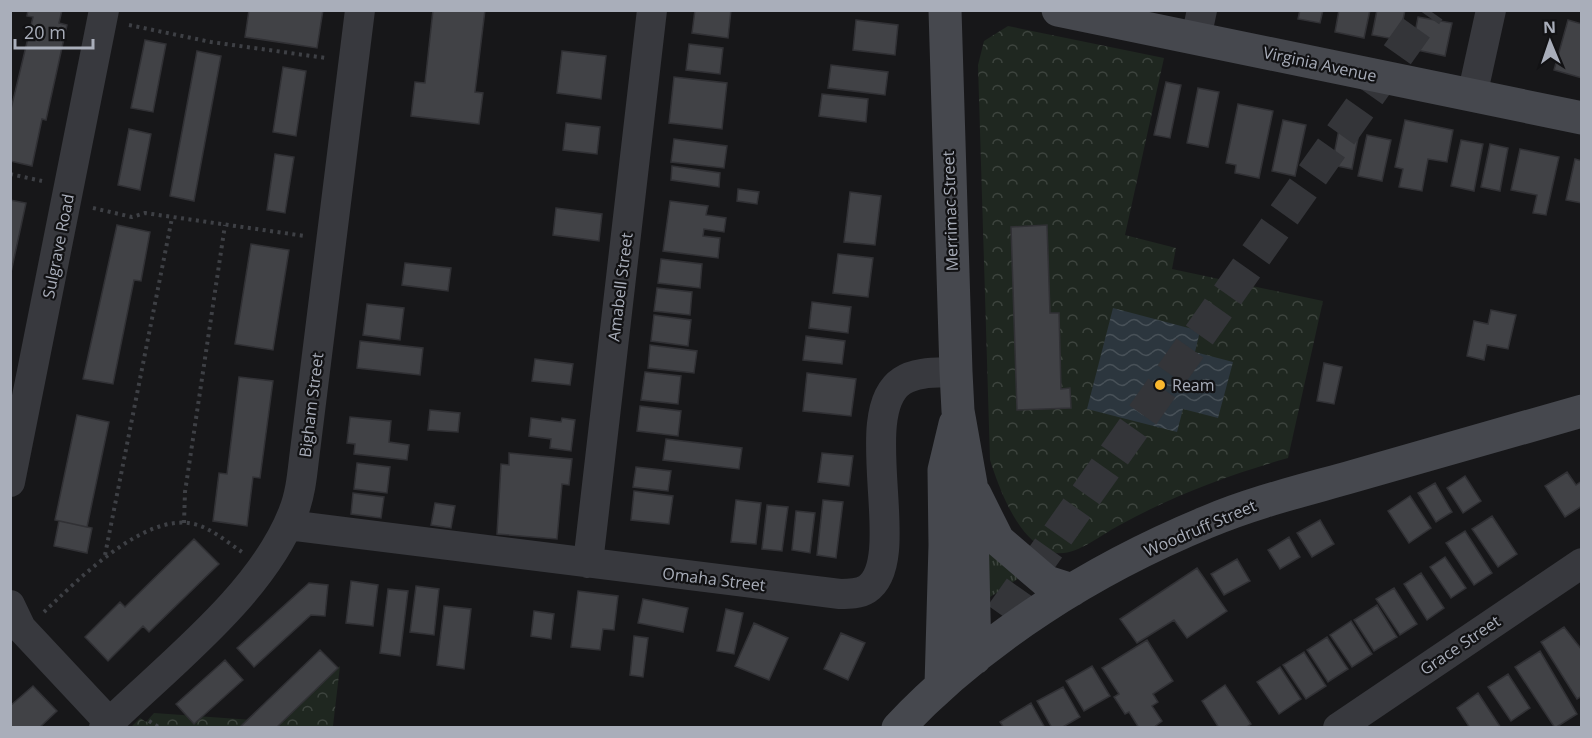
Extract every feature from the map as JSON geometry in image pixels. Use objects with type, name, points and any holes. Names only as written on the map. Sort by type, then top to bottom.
[{"type":"street","name":"Bigham Street","points":[[106,725],[244,593],[264,566],[288,525],[301,482],[360,10]]},
{"type":"street","name":"Amabell Street","points":[[588,563],[652,10]]},
{"type":"street","name":"Merrimac Street","points":[[945,10],[956,372],[958,411],[971,484],[975,658]]},
{"type":"street","name":"Virginia Avenue","points":[[1058,10],[1198,24],[1472,96],[1581,118]]},
{"type":"street","points":[[1472,96],[1491,10]]},
{"type":"street","name":"Sulgrave Road","points":[[10,482],[103,15]]},
{"type":"street","name":"Omaha Street","points":[[288,525],[840,594],[867,589],[875,580],[883,558],[882,444],[886,400],[894,388],[904,380],[919,374],[956,372]]},
{"type":"street","name":"Merrimac Street","points":[[941,685],[945,545],[944,470],[958,411]]},
{"type":"street","name":"Woodruff Street","points":[[898,728],[941,685],[975,658],[1072,590],[1167,540],[1249,506],[1581,411]]},
{"type":"street","points":[[971,484],[998,540],[1047,582],[1072,590]]},
{"type":"street","name":"Grace Street","points":[[1338,728],[1581,563]]},
{"type":"street","points":[[17,618],[106,725]]},
{"type":"path","points":[[103,15],[211,42],[354,62]]},
{"type":"path","points":[[66,202],[132,217],[145,213],[333,240]]},
{"type":"path","points":[[105,555],[172,218]]},
{"type":"path","points":[[184,523],[185,492],[225,225]]},
{"type":"path","points":[[17,618],[105,555],[145,534],[172,524],[184,523],[200,526],[264,566]]},
{"type":"green space","points":[[1008,26],[1164,58],[1125,235],[1176,248],[1172,269],[1323,301],[1288,458],[1222,479],[1180,496],[1138,515],[1080,548],[1064,553],[1056,553],[1043,548],[1022,529],[999,487],[990,460],[978,65],[984,41]]},
{"type":"green space","points":[[979,532],[1019,578],[981,603]]},
{"type":"green space","points":[[340,666],[333,726],[349,727],[130,728],[140,718],[146,722],[154,713],[279,722]]},
{"type":"water","name":"Ream","points":[[1113,308],[1200,331],[1195,352],[1233,362],[1218,418],[1183,409],[1177,432],[1087,409]]},
{"type":"building","points":[[28,10],[62,10],[59,23],[67,25],[46,120],[42,119],[32,166],[10,161],[10,113],[33,17],[27,16]]},
{"type":"building","points":[[249,10],[323,10],[317,48],[245,37]]},
{"type":"building","points":[[433,10],[485,10],[475,92],[483,93],[479,124],[411,116],[415,82],[425,83]]},
{"type":"building","points":[[695,10],[731,10],[728,38],[692,33]]},
{"type":"building","points":[[1300,10],[1323,10],[1320,23],[1298,19]]},
{"type":"building","points":[[1339,10],[1370,10],[1364,38],[1335,32]]},
{"type":"building","points":[[1377,10],[1405,10],[1399,40],[1372,35]]},
{"type":"building","points":[[1418,17],[1452,23],[1445,56],[1412,49]]},
{"type":"building","points":[[856,20],[898,25],[895,55],[853,50]]},
{"type":"building","points":[[1568,20],[1582,24],[1582,78],[1554,70]]},
{"type":"building","points":[[145,40],[166,44],[153,112],[131,108]]},
{"type":"building","points":[[689,44],[723,48],[720,74],[686,70]]},
{"type":"building","points":[[197,51],[221,56],[194,201],[170,196]]},
{"type":"building","points":[[562,51],[606,56],[601,99],[557,93]]},
{"type":"building","points":[[831,65],[888,72],[885,95],[828,88]]},
{"type":"building","points":[[283,67],[306,71],[296,136],[273,132]]},
{"type":"building","points":[[674,77],[727,83],[722,129],[669,123]]},
{"type":"building","points":[[1166,82],[1181,85],[1170,138],[1154,135]]},
{"type":"building","points":[[1198,88],[1219,92],[1208,147],[1187,143]]},
{"type":"building","points":[[822,94],[868,99],[866,122],[819,116]]},
{"type":"building","points":[[1238,104],[1273,111],[1259,178],[1235,173],[1236,165],[1226,163]]},
{"type":"building","points":[[1283,120],[1306,125],[1295,176],[1272,171]]},
{"type":"building","points":[[1405,120],[1453,130],[1447,162],[1428,159],[1422,191],[1399,187],[1403,169],[1395,167]]},
{"type":"building","points":[[566,123],[600,127],[597,154],[563,150]]},
{"type":"building","points":[[129,129],[151,134],[140,190],[118,185]]},
{"type":"building","points":[[1339,129],[1359,133],[1352,169],[1332,165]]},
{"type":"building","points":[[1367,135],[1391,140],[1382,181],[1358,176]]},
{"type":"building","points":[[674,139],[727,146],[724,168],[671,162]]},
{"type":"building","points":[[1461,140],[1483,144],[1474,191],[1451,186]]},
{"type":"building","points":[[1490,144],[1508,148],[1500,191],[1481,187]]},
{"type":"building","points":[[1520,149],[1559,157],[1546,215],[1533,213],[1537,195],[1511,190]]},
{"type":"building","points":[[275,154],[294,157],[285,213],[267,210]]},
{"type":"building","points":[[1575,159],[1582,161],[1582,203],[1566,200]]},
{"type":"building","points":[[672,166],[720,173],[719,187],[671,180]]},
{"type":"building","points":[[738,189],[759,192],[757,204],[737,201]]},
{"type":"building","points":[[850,192],[881,196],[875,245],[844,242]]},
{"type":"building","points":[[10,200],[26,203],[10,277]]},
{"type":"building","points":[[670,201],[708,206],[706,215],[726,218],[724,232],[704,229],[703,236],[720,238],[718,258],[663,251]]},
{"type":"building","points":[[556,208],[602,214],[599,241],[553,235]]},
{"type":"building","points":[[117,225],[150,232],[141,281],[134,280],[113,384],[83,379]]},
{"type":"building","points":[[1047,225],[1050,313],[1059,313],[1061,389],[1070,388],[1071,408],[1017,410],[1011,227]]},
{"type":"building","points":[[251,244],[289,250],[273,350],[235,344]]},
{"type":"building","points":[[838,254],[873,258],[868,297],[833,293]]},
{"type":"building","points":[[661,259],[702,264],[700,288],[658,283]]},
{"type":"building","points":[[405,263],[451,268],[448,291],[402,285]]},
{"type":"building","points":[[657,288],[692,292],[690,315],[654,311]]},
{"type":"building","points":[[812,302],[851,307],[848,333],[809,328]]},
{"type":"building","points":[[367,304],[404,308],[400,340],[363,335]]},
{"type":"building","points":[[1491,310],[1516,315],[1508,349],[1487,345],[1484,360],[1467,356],[1474,321],[1488,324]]},
{"type":"building","points":[[654,315],[691,320],[688,346],[651,341]]},
{"type":"building","points":[[806,336],[845,341],[842,364],[803,360]]},
{"type":"building","points":[[360,341],[423,348],[420,375],[357,368]]},
{"type":"building","points":[[650,345],[697,351],[694,373],[648,368]]},
{"type":"building","points":[[535,359],[573,364],[570,385],[532,381]]},
{"type":"building","points":[[1324,363],[1342,367],[1334,404],[1317,401]]},
{"type":"building","points":[[645,372],[681,376],[678,404],[641,400]]},
{"type":"building","points":[[807,373],[856,379],[851,416],[803,411]]},
{"type":"building","points":[[239,377],[273,381],[260,478],[253,477],[247,526],[213,521],[219,473],[227,474]]},
{"type":"building","points":[[640,406],[681,411],[678,436],[637,431]]},
{"type":"building","points":[[430,410],[460,413],[458,432],[428,430]]},
{"type":"building","points":[[77,415],[109,422],[87,527],[55,520]]},
{"type":"building","points":[[350,417],[391,421],[389,442],[409,445],[407,460],[354,454],[355,444],[347,443]]},
{"type":"building","points":[[531,418],[561,422],[562,418],[575,420],[571,451],[550,448],[551,439],[529,436]]},
{"type":"building","points":[[666,439],[742,448],[739,469],[663,460]]},
{"type":"building","points":[[509,453],[572,459],[569,485],[562,484],[557,539],[497,534],[501,464],[509,465]]},
{"type":"building","points":[[822,453],[853,456],[849,486],[818,482]]},
{"type":"building","points":[[357,463],[390,467],[387,493],[354,489]]},
{"type":"building","points":[[636,467],[671,471],[668,491],[633,487]]},
{"type":"building","points":[[1567,472],[1576,485],[1582,481],[1582,506],[1565,517],[1545,486]]},
{"type":"building","points":[[1465,476],[1481,501],[1463,513],[1447,488]]},
{"type":"building","points":[[1435,483],[1452,512],[1436,522],[1418,493]]},
{"type":"building","points":[[634,491],[673,496],[669,524],[631,520]]},
{"type":"building","points":[[353,493],[384,497],[381,518],[351,514]]},
{"type":"building","points":[[1410,496],[1431,528],[1409,543],[1388,511]]},
{"type":"building","points":[[736,500],[761,503],[756,544],[731,542]]},
{"type":"building","points":[[823,500],[843,502],[836,558],[817,555]]},
{"type":"building","points":[[435,503],[455,506],[451,528],[431,525]]},
{"type":"building","points":[[767,505],[788,507],[782,551],[762,549]]},
{"type":"building","points":[[796,511],[815,513],[810,553],[792,550]]},
{"type":"building","points":[[1492,516],[1517,554],[1498,567],[1472,529]]},
{"type":"building","points":[[1320,520],[1334,544],[1312,557],[1297,533]]},
{"type":"building","points":[[59,521],[92,528],[87,553],[54,546]]},
{"type":"building","points":[[1465,531],[1492,573],[1474,585],[1446,543]]},
{"type":"building","points":[[1289,537],[1300,557],[1280,569],[1268,550]]},
{"type":"building","points":[[194,539],[219,564],[149,632],[143,626],[108,661],[85,637],[120,602],[125,607]]},
{"type":"building","points":[[1445,557],[1466,588],[1451,598],[1430,567]]},
{"type":"building","points":[[1237,559],[1250,581],[1224,595],[1211,574]]},
{"type":"building","points":[[1197,568],[1227,611],[1187,638],[1174,620],[1137,643],[1120,619]]},
{"type":"building","points":[[1421,573],[1444,608],[1427,620],[1404,584]]},
{"type":"building","points":[[351,581],[378,585],[373,626],[346,623]]},
{"type":"building","points":[[309,583],[328,585],[325,616],[311,615],[254,667],[237,648]]},
{"type":"building","points":[[416,586],[439,589],[434,635],[410,632]]},
{"type":"building","points":[[1394,588],[1417,624],[1400,635],[1376,599]]},
{"type":"building","points":[[388,589],[408,591],[400,656],[380,653]]},
{"type":"building","points":[[578,591],[618,596],[614,630],[603,629],[600,650],[571,647]]},
{"type":"building","points":[[643,599],[688,608],[683,632],[638,623]]},
{"type":"building","points":[[1377,605],[1397,637],[1374,651],[1354,620]]},
{"type":"building","points":[[444,606],[471,609],[464,669],[437,665]]},
{"type":"building","points":[[726,609],[743,613],[734,654],[717,651]]},
{"type":"building","points":[[534,611],[554,614],[551,639],[531,636]]},
{"type":"building","points":[[1351,621],[1372,654],[1352,667],[1330,635]]},
{"type":"building","points":[[754,623],[788,638],[769,680],[735,666]]},
{"type":"building","points":[[1564,627],[1582,650],[1582,696],[1577,699],[1541,642]]},
{"type":"building","points":[[841,633],[865,643],[848,680],[824,669]]},
{"type":"building","points":[[634,636],[648,638],[643,677],[630,675]]},
{"type":"building","points":[[1327,637],[1348,669],[1328,682],[1307,650]]},
{"type":"building","points":[[1147,640],[1173,681],[1153,694],[1158,702],[1152,706],[1162,721],[1153,728],[1139,728],[1129,712],[1125,714],[1114,697],[1119,694],[1102,668]]},
{"type":"building","points":[[320,650],[338,668],[276,728],[239,728]]},
{"type":"building","points":[[1540,651],[1577,714],[1555,728],[1515,667]]},
{"type":"building","points":[[1304,652],[1326,686],[1306,699],[1283,665]]},
{"type":"building","points":[[225,660],[243,680],[194,724],[176,704]]},
{"type":"building","points":[[1092,666],[1110,696],[1084,711],[1066,681]]},
{"type":"building","points":[[1280,667],[1301,699],[1279,714],[1257,682]]},
{"type":"building","points":[[1508,674],[1530,708],[1511,721],[1488,687]]},
{"type":"building","points":[[1225,685],[1251,724],[1245,728],[1219,728],[1202,701]]},
{"type":"building","points":[[33,686],[57,711],[39,728],[10,728],[10,706]]},
{"type":"building","points":[[1063,687],[1080,717],[1061,728],[1052,728],[1037,701]]},
{"type":"building","points":[[1478,693],[1501,728],[1470,728],[1457,708]]},
{"type":"building","points":[[1031,703],[1045,728],[1004,728],[1000,722]]},
{"type":"tunnel","points":[[973,655],[1429,10]]},
{"type":"place","name":"Ream","points":[[1160,385]]}]
